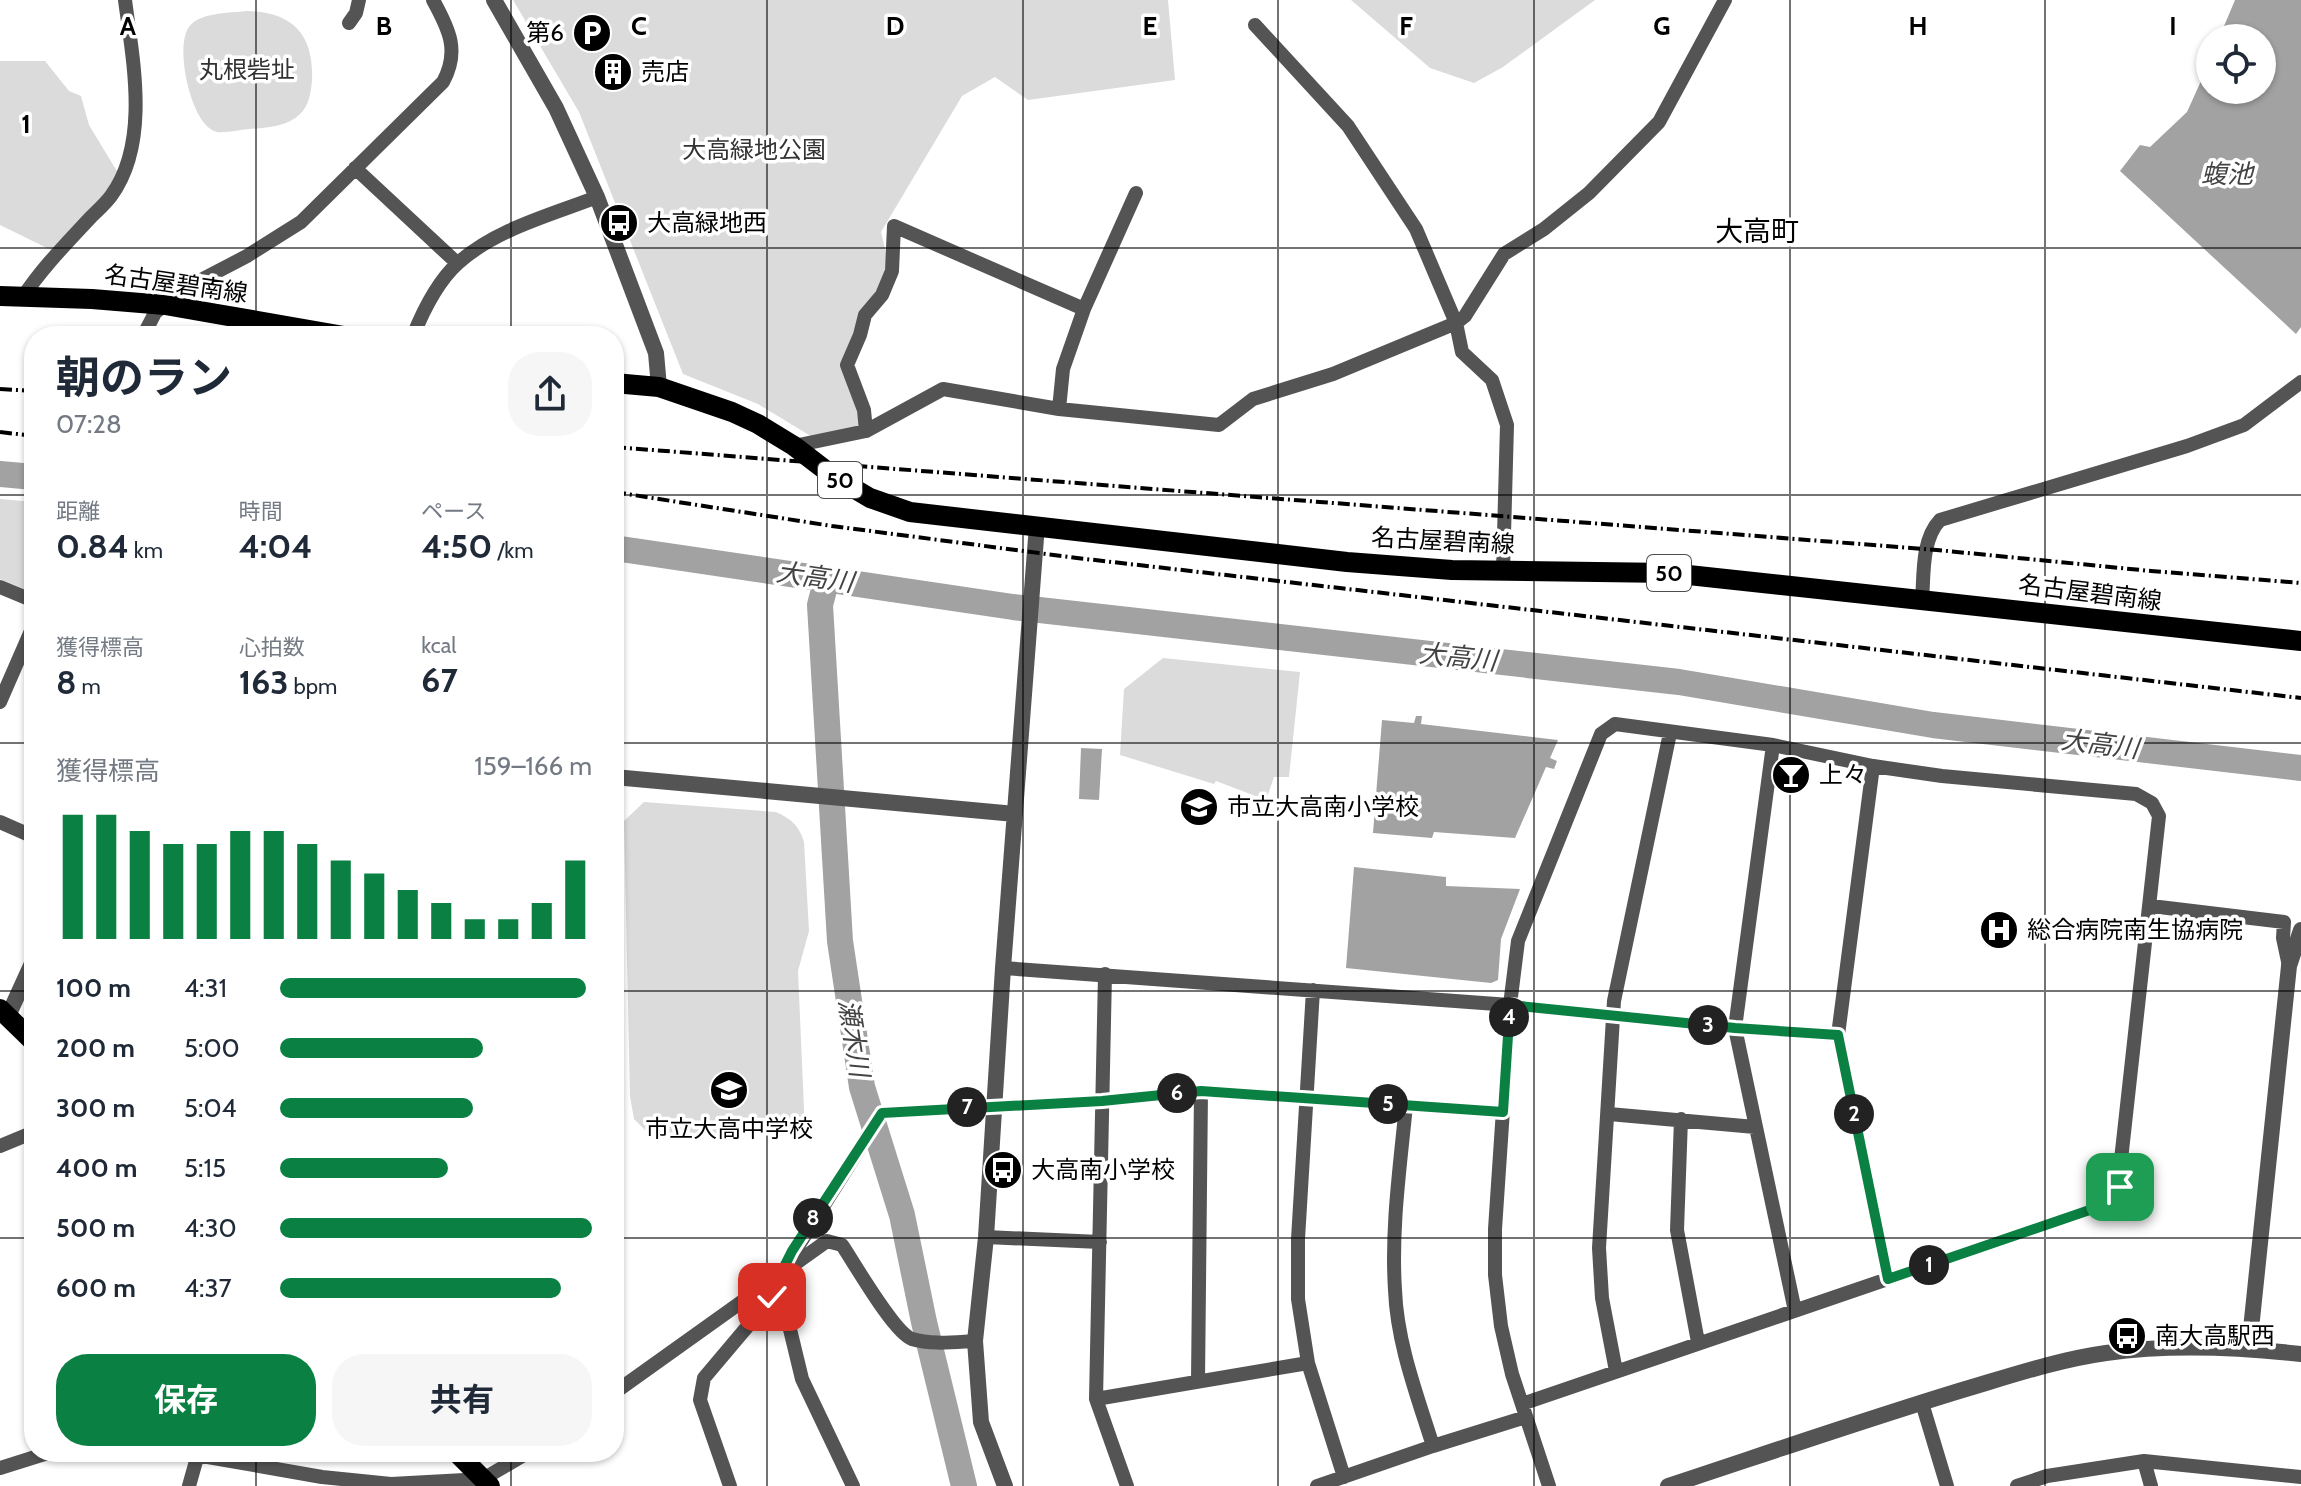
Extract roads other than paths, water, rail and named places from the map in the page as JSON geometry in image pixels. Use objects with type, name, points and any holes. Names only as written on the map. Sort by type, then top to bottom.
[{"type":"main road","name":"名古屋碧南線","points":[[0,296],[165,305],[286,326]]},
{"type":"main road","name":"名古屋碧南線","points":[[624,384],[659,387],[732,412],[794,446],[833,476],[870,498],[910,512],[1347,562],[1452,570],[1670,573],[2301,641]]},
{"type":"main road","points":[[3,1018],[24,1034]]},
{"type":"main road","points":[[465,1462],[486,1484]]},
{"type":"street","points":[[23,297],[35,277],[110,198],[122,178],[134,143],[136,113],[125,0]]},
{"type":"street","points":[[349,23],[356,13],[359,0]]},
{"type":"street","points":[[148,326],[155,313],[180,291],[282,236],[317,207],[443,82],[450,69],[453,47],[450,31],[433,0]]},
{"type":"street","points":[[494,0],[556,108],[597,197],[656,353],[659,387]]},
{"type":"street","points":[[794,446],[866,431],[943,389],[1059,409],[1219,425],[1253,399],[1333,374],[1456,323],[1465,316],[1504,254],[1544,229],[1589,193],[1659,122],[1725,0]]},
{"type":"street","points":[[1255,25],[1348,126],[1416,229],[1456,323],[1462,352],[1492,380],[1507,425],[1503,571]]},
{"type":"street","points":[[355,168],[457,263]]},
{"type":"street","points":[[1059,409],[1063,369],[1084,309],[1136,193]]},
{"type":"street","points":[[418,326],[428,305],[457,263],[512,230],[597,197]]},
{"type":"street","points":[[866,431],[864,410],[847,365],[865,315],[882,295],[892,271],[894,226],[1084,309]]},
{"type":"street","points":[[1922,602],[1927,543],[1933,527],[1940,520],[2187,446],[2244,425],[2301,382]]},
{"type":"street","points":[[1005,1486],[981,1422],[975,1341],[986,1237],[1037,525]]},
{"type":"street","points":[[0,587],[24,597]]},
{"type":"street","points":[[0,702],[24,647]]},
{"type":"street","points":[[1317,1486],[1433,1446],[1524,1410],[1616,1371],[2110,1203],[2117,1196],[2151,906],[2159,816],[2152,803],[2136,794],[1942,776],[1873,766],[1773,745],[1615,724],[1601,734],[1518,941],[1510,1005],[1495,1275],[1501,1326],[1524,1410],[1549,1486]]},
{"type":"street","points":[[1616,1371],[1602,1298],[1599,1248],[1614,1001],[1670,733]]},
{"type":"street","points":[[1773,745],[1735,1028],[1795,1311]]},
{"type":"street","points":[[1873,766],[1838,1035],[1888,1279]]},
{"type":"street","points":[[624,778],[1015,814]]},
{"type":"street","points":[[0,822],[24,831]]},
{"type":"street","points":[[2151,906],[2284,922],[2283,938],[2289,966]]},
{"type":"street","points":[[2249,1348],[2289,966],[2301,930]]},
{"type":"street","points":[[1003,968],[1510,1005],[1614,1017],[1838,1035]]},
{"type":"street","points":[[1105,974],[1096,1399],[1127,1486]]},
{"type":"street","points":[[3,1018],[24,978]]},
{"type":"street","points":[[1313,990],[1298,1239],[1298,1299],[1308,1363],[1344,1477]]},
{"type":"street","points":[[730,1486],[700,1400],[704,1378],[780,1282],[865,1136],[882,1113],[1102,1101],[1201,1091],[1503,1112]]},
{"type":"street","points":[[1198,1381],[1201,1091]]},
{"type":"street","points":[[1406,1105],[1395,1228],[1395,1292],[1404,1352],[1433,1446]]},
{"type":"street","points":[[1609,1114],[1755,1127]]},
{"type":"street","points":[[1681,1119],[1677,1230],[1698,1342]]},
{"type":"street","points":[[0,1146],[24,1136]]},
{"type":"street","points":[[986,1237],[1100,1242]]},
{"type":"street","points":[[624,1386],[780,1282],[827,1241],[842,1245],[896,1327],[914,1340],[975,1341]]},
{"type":"street","points":[[780,1282],[802,1379],[853,1486]]},
{"type":"street","points":[[1668,1486],[1922,1403],[2041,1367],[2106,1353],[2180,1348],[2249,1348],[2301,1354]]},
{"type":"street","points":[[1096,1399],[1308,1363]]},
{"type":"street","points":[[1922,1403],[1947,1486]]},
{"type":"street","points":[[0,1468],[24,1460]]},
{"type":"street","points":[[2144,1461],[2151,1486]]},
{"type":"street","points":[[2017,1486],[2144,1461],[2301,1477]]},
{"type":"street","points":[[189,1486],[196,1462]]},
{"type":"street","points":[[241,1462],[322,1477],[391,1484],[486,1484],[516,1462]]},
{"type":"street","points":[[2250,1471],[2254,1486]]},
{"type":"water","name":"蝮池","points":[[2235,0],[2301,0],[2301,327],[2296,334],[2120,171],[2140,145],[2150,147],[2187,112],[2196,92],[2196,104],[2276,104],[2276,24],[2225,24]]},
{"type":"water","points":[[1416,716],[1422,716],[1421,724],[1558,740],[1550,758],[1557,761],[1554,769],[1546,767],[1515,838],[1434,832],[1432,838],[1373,833],[1382,720],[1414,723]]},
{"type":"water","points":[[1081,748],[1102,749],[1099,800],[1079,799]]},
{"type":"water","points":[[1354,867],[1446,877],[1446,886],[1520,889],[1501,939],[1498,980],[1491,983],[1346,968]]},
{"type":"waterway","name":"大高川","points":[[0,474],[24,476]]},
{"type":"waterway","name":"大高川","points":[[624,549],[1013,607],[1679,682],[1933,725],[2301,768]]},
{"type":"waterway","name":"瀬木川","points":[[827,578],[820,605],[840,941],[862,1087],[902,1215],[924,1322],[964,1486]]},
{"type":"railway","points":[[0,389],[24,390]]},
{"type":"railway","points":[[0,432],[24,435]]},
{"type":"railway","points":[[624,448],[1937,550],[2301,583]]},
{"type":"railway","points":[[624,494],[832,526],[1077,558],[2301,698]]},
{"type":"place","name":"第6","points":[[592,33]]},
{"type":"place","name":"売店","points":[[613,72]]},
{"type":"place","name":"大高緑地西","points":[[619,223]]},
{"type":"place","name":"上々","points":[[1791,775]]},
{"type":"place","name":"市立大高南小学校","points":[[1199,807]]},
{"type":"place","name":"総合病院南生協病院","points":[[1999,930]]},
{"type":"place","name":"市立大高中学校","points":[[729,1090]]},
{"type":"place","name":"大高南小学校","points":[[1003,1170]]},
{"type":"place","name":"南大高駅西","points":[[2127,1336]]},
{"type":"district","name":"大高町","points":[[1757,231]]},
{"type":"park label","name":"丸根砦址","points":[[247,70]]},
{"type":"park label","name":"大高緑地公園","points":[[754,150]]}]
